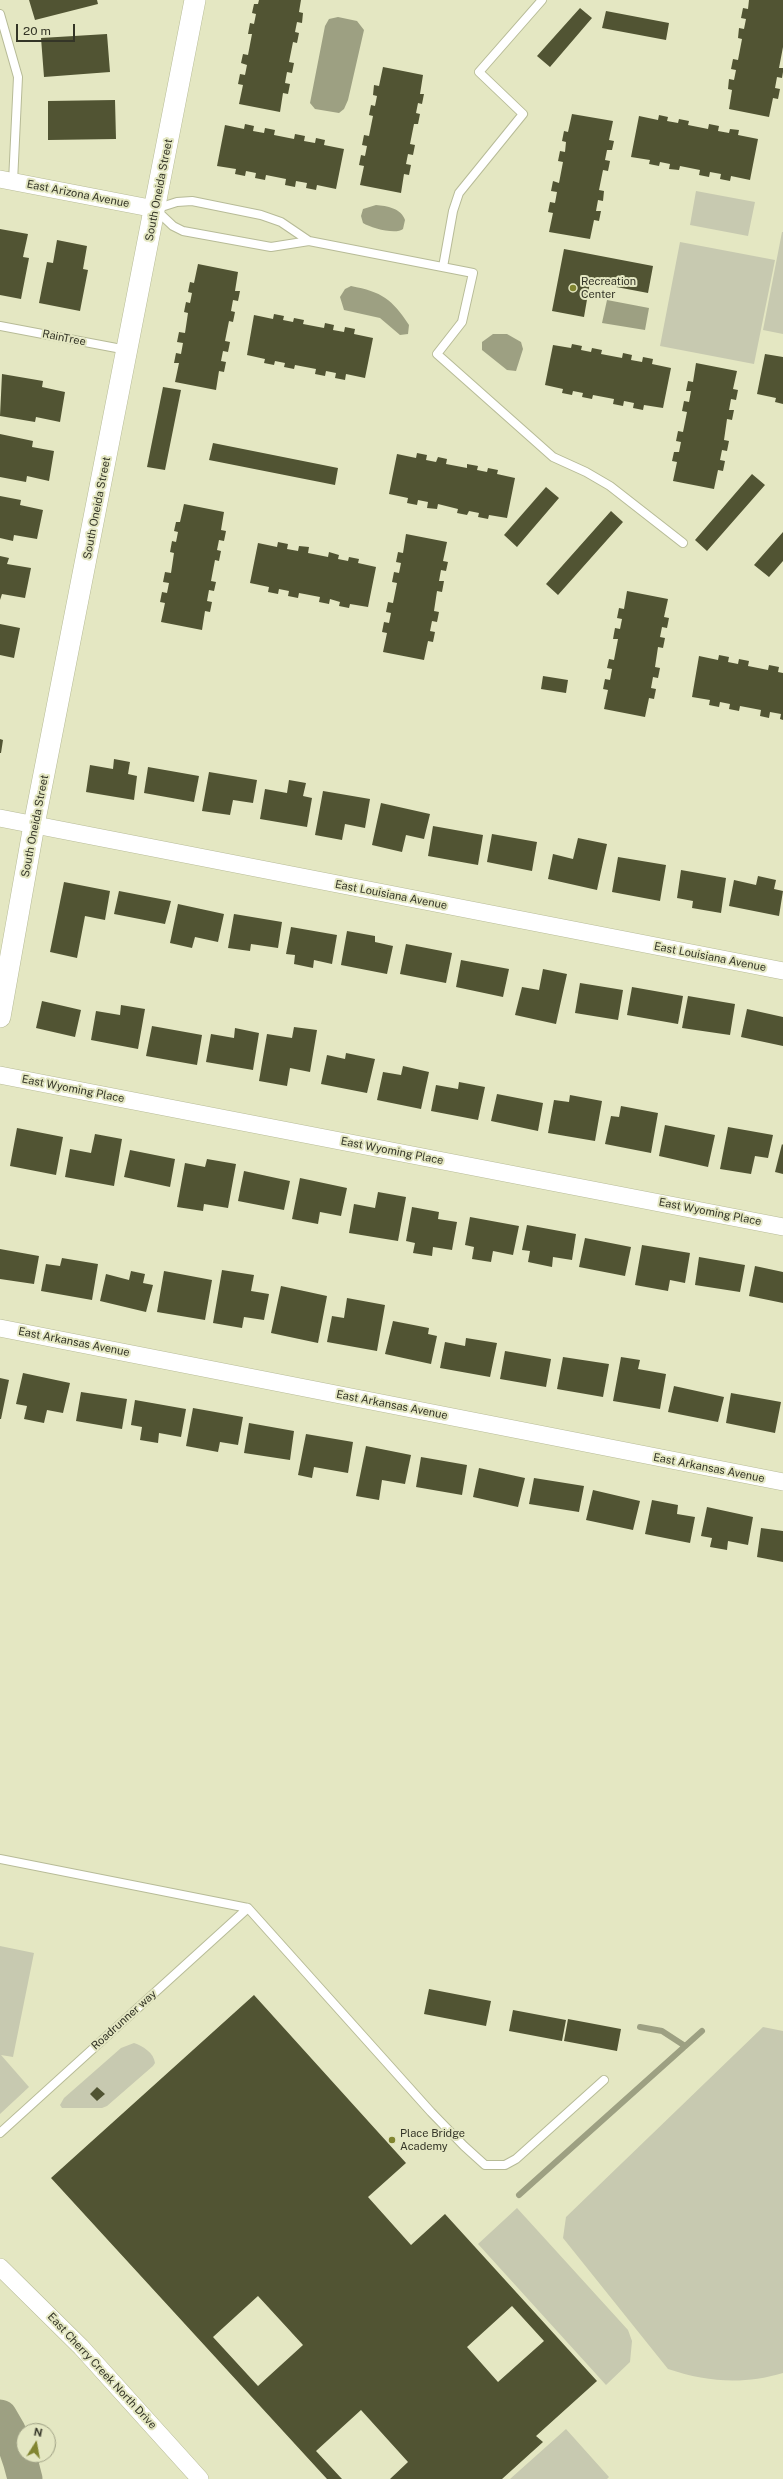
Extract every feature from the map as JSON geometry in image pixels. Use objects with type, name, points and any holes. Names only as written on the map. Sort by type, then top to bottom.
[{"type":"street","name":"South Oneida Street","points":[[0,1017],[34,825],[156,209],[195,0]]},
{"type":"street","name":"East Arizona Avenue","points":[[7,181],[156,209]]},
{"type":"street","name":"East Louisiana Avenue","points":[[0,818],[783,971]]},
{"type":"street","name":"East Wyoming Place","points":[[0,1075],[783,1227]]},
{"type":"street","name":"East Arkansas Avenue","points":[[0,1328],[783,1482]]},
{"type":"street","name":"East Cherry Creek North Drive","points":[[0,2267],[81,2347],[200,2479]]},
{"type":"lane","points":[[443,267],[453,211],[460,193],[523,114],[479,72],[542,0]]},
{"type":"lane","points":[[0,14],[18,77],[7,181]]},
{"type":"lane","points":[[309,241],[281,222],[261,215],[192,201],[177,202],[156,209],[173,226],[183,231],[271,248],[309,241],[473,272],[462,322],[436,354],[553,457],[586,472],[610,486],[683,543]]},
{"type":"lane","name":"RainTree","points":[[0,326],[128,351]]},
{"type":"lane","points":[[0,1859],[248,1908],[431,2112],[485,2165],[505,2165],[516,2159],[604,2080]]},
{"type":"lane","name":"Roadrunner way","points":[[0,2133],[248,1908]]},
{"type":"shaded area","points":[[338,17],[357,21],[364,30],[348,100],[344,109],[339,113],[315,109],[310,103],[325,26],[329,19]]},
{"type":"shaded area","points":[[696,191],[755,202],[748,236],[690,225]]},
{"type":"shaded area","points":[[376,205],[397,210],[405,220],[403,229],[400,231],[389,231],[377,229],[363,223],[361,216],[363,209]]},
{"type":"shaded area","points":[[783,232],[783,334],[763,330]]},
{"type":"shaded area","points":[[680,242],[775,260],[754,364],[660,346]]},
{"type":"shaded area","points":[[351,286],[371,291],[385,298],[391,303],[409,325],[408,334],[400,335],[380,318],[344,310],[340,297],[345,289]]},
{"type":"shaded area","points":[[607,300],[649,308],[645,330],[602,323]]},
{"type":"shaded area","points":[[493,334],[507,334],[521,342],[523,349],[516,371],[507,370],[482,350],[482,342]]},
{"type":"shaded area","points":[[0,1946],[34,1953],[13,2057],[1,2055],[29,2087],[0,2114]]},
{"type":"shaded area","points":[[763,2027],[783,2031],[783,2373],[768,2377],[739,2380],[697,2377],[668,2369],[563,2238],[566,2217]]},
{"type":"shaded area","points":[[134,2043],[144,2048],[153,2056],[155,2063],[153,2066],[107,2106],[102,2108],[62,2108],[60,2105],[64,2098],[121,2048]]},
{"type":"shaded area","points":[[517,2208],[628,2330],[632,2341],[630,2362],[606,2385],[478,2244]]},
{"type":"shaded area","points":[[566,2429],[609,2477],[607,2479],[510,2479]]},
{"type":"building","points":[[29,0],[97,0],[98,4],[35,20]]},
{"type":"building","points":[[259,0],[301,0],[299,12],[303,13],[302,23],[297,22],[295,32],[299,33],[297,43],[293,42],[289,62],[294,63],[292,73],[287,72],[285,83],[290,84],[288,94],[283,93],[280,112],[239,104],[243,85],[238,84],[240,74],[245,75],[247,65],[241,63],[243,54],[248,55],[252,34],[248,34],[250,23],[254,24],[256,14],[252,13],[254,4],[258,4]]},
{"type":"building","points":[[749,0],[783,0],[783,47],[779,68],[783,68],[783,72],[782,78],[777,77],[775,88],[780,89],[778,99],[773,98],[769,117],[729,109],[732,90],[728,89],[729,79],[734,80],[736,70],[731,69],[733,59],[738,60],[742,39],[738,38],[739,28],[744,29],[746,19],[741,18],[743,8],[748,9]]},
{"type":"building","points":[[580,8],[592,18],[550,67],[537,56]]},
{"type":"building","points":[[606,11],[669,23],[666,40],[602,28]]},
{"type":"building","points":[[107,34],[110,72],[44,77],[41,38]]},
{"type":"building","points":[[383,67],[423,75],[420,94],[424,94],[422,104],[418,103],[416,113],[420,114],[418,124],[414,124],[410,144],[415,145],[413,155],[408,154],[406,164],[411,165],[409,175],[404,174],[401,193],[360,185],[364,166],[359,165],[361,155],[365,156],[367,146],[362,145],[364,135],[369,136],[373,116],[369,115],[371,105],[375,106],[377,96],[373,95],[374,85],[379,86]]},
{"type":"building","points":[[115,100],[116,139],[48,140],[48,101]]},
{"type":"building","points":[[572,114],[613,121],[609,140],[614,141],[612,150],[607,150],[605,160],[610,161],[608,171],[603,170],[599,190],[604,191],[603,201],[598,200],[596,211],[601,211],[599,221],[594,220],[590,239],[549,232],[553,213],[548,212],[550,202],[555,203],[557,192],[551,191],[553,181],[559,183],[563,162],[558,161],[560,151],[565,152],[566,142],[562,141],[564,131],[568,132]]},
{"type":"building","points":[[659,115],[668,117],[667,121],[678,123],[679,119],[689,121],[688,125],[708,129],[709,124],[719,126],[718,131],[729,133],[730,129],[739,130],[738,135],[758,139],[750,180],[731,176],[730,181],[720,179],[721,174],[710,172],[709,177],[699,175],[700,170],[680,166],[679,170],[669,169],[670,164],[660,162],[659,166],[649,164],[650,160],[631,157],[639,116],[658,120]]},
{"type":"building","points":[[245,124],[254,126],[253,131],[264,133],[265,128],[275,130],[274,135],[294,139],[295,134],[305,136],[304,141],[315,143],[316,138],[325,140],[324,145],[344,149],[336,189],[317,185],[316,190],[306,188],[307,183],[296,181],[295,187],[285,185],[286,179],[266,175],[265,180],[255,178],[256,173],[246,171],[245,176],[235,174],[236,169],[217,166],[225,125],[244,129]]},
{"type":"building","points":[[0,229],[28,234],[23,257],[29,258],[21,299],[0,295]]},
{"type":"building","points":[[57,240],[87,246],[83,269],[88,270],[80,311],[39,303],[47,262],[53,263]]},
{"type":"building","name":"Recreation Center","points":[[564,249],[653,266],[648,293],[590,282],[584,317],[552,311]]},
{"type":"building","points":[[198,264],[238,272],[235,291],[240,291],[238,301],[233,300],[231,311],[235,312],[233,322],[229,321],[225,341],[230,342],[228,352],[223,351],[221,361],[226,362],[224,372],[219,371],[216,390],[175,382],[179,363],[174,363],[176,353],[181,354],[183,343],[177,342],[179,332],[185,333],[188,313],[184,312],[186,302],[190,303],[192,293],[188,292],[190,282],[194,283]]},
{"type":"building","points":[[274,314],[284,316],[283,320],[293,322],[294,318],[304,320],[303,324],[324,328],[325,323],[334,325],[333,330],[344,332],[345,327],[355,329],[354,334],[373,338],[365,378],[346,374],[345,380],[335,378],[336,373],[326,371],[325,376],[315,374],[316,369],[295,365],[294,369],[284,367],[285,363],[275,361],[274,365],[264,363],[265,359],[247,355],[254,315],[273,319]]},
{"type":"building","points":[[572,344],[582,346],[581,350],[591,352],[592,348],[602,350],[601,354],[622,358],[623,353],[632,355],[631,360],[642,362],[643,357],[653,359],[652,364],[671,368],[663,408],[644,405],[643,410],[633,408],[634,403],[624,401],[623,406],[613,404],[614,399],[593,395],[592,399],[582,397],[583,393],[573,391],[572,395],[562,393],[563,389],[545,385],[553,345],[571,348]]},
{"type":"building","points":[[765,354],[783,357],[783,404],[775,402],[776,398],[757,394]]},
{"type":"building","points":[[696,363],[737,371],[733,389],[738,390],[736,400],[731,399],[729,410],[734,410],[732,420],[727,419],[724,440],[729,441],[727,451],[722,450],[720,460],[725,461],[723,471],[718,470],[714,489],[673,481],[677,462],[672,461],[674,452],[679,452],[681,442],[676,441],[678,431],[683,432],[687,412],[682,411],[684,401],[689,402],[691,391],[686,391],[688,381],[693,382]]},
{"type":"building","points":[[2,374],[43,381],[42,387],[65,392],[60,422],[36,417],[35,422],[0,416]]},
{"type":"building","points":[[163,387],[181,390],[165,470],[147,467]]},
{"type":"building","points":[[0,434],[33,441],[32,447],[54,451],[49,481],[27,476],[26,482],[0,477]]},
{"type":"building","points":[[213,443],[338,468],[335,485],[209,460]]},
{"type":"building","points":[[417,453],[427,455],[426,460],[436,462],[438,457],[447,459],[446,464],[467,468],[467,464],[478,466],[477,470],[487,472],[488,468],[498,470],[497,474],[515,478],[507,518],[489,515],[488,519],[478,517],[479,513],[469,511],[467,515],[457,513],[458,509],[438,504],[437,509],[427,508],[428,502],[418,500],[417,505],[407,503],[408,498],[389,494],[397,454],[416,458]]},
{"type":"building","points":[[752,474],[765,485],[707,551],[695,540]]},
{"type":"building","points":[[546,487],[559,498],[517,547],[504,535]]},
{"type":"building","points":[[0,496],[21,500],[20,505],[43,510],[37,539],[14,535],[13,541],[0,538]]},
{"type":"building","points":[[184,504],[224,512],[221,530],[226,531],[224,541],[219,540],[217,550],[221,551],[219,561],[215,560],[211,581],[216,582],[214,591],[209,590],[207,601],[212,602],[210,612],[205,611],[202,630],[161,622],[165,603],[160,602],[162,592],[167,593],[169,583],[163,582],[165,572],[171,573],[174,553],[170,552],[172,541],[176,542],[178,532],[174,531],[176,522],[180,522]]},
{"type":"building","points":[[611,511],[623,522],[558,595],[546,584]]},
{"type":"building","points":[[783,532],[783,561],[769,577],[754,565]]},
{"type":"building","points":[[406,534],[447,542],[443,561],[448,562],[446,571],[441,570],[439,581],[444,581],[442,592],[437,591],[434,611],[439,612],[437,622],[432,621],[430,631],[435,632],[433,642],[428,641],[424,660],[383,652],[387,633],[382,632],[384,622],[389,623],[391,613],[386,612],[388,602],[393,603],[397,583],[392,582],[394,572],[399,573],[401,563],[396,562],[398,552],[403,553]]},
{"type":"building","points":[[278,542],[288,544],[287,549],[298,551],[299,546],[309,547],[308,553],[328,557],[329,552],[339,555],[338,559],[348,561],[349,557],[359,559],[358,563],[376,567],[368,607],[350,604],[349,608],[339,606],[340,602],[330,599],[329,604],[319,602],[320,597],[299,593],[298,598],[288,596],[289,591],[279,589],[278,594],[268,592],[269,587],[250,583],[258,543],[277,547]]},
{"type":"building","points":[[0,556],[9,558],[7,564],[31,568],[25,598],[2,594],[0,600]]},
{"type":"building","points":[[627,591],[668,599],[664,617],[669,618],[667,628],[662,627],[660,637],[665,638],[663,648],[658,647],[655,667],[660,668],[658,678],[653,677],[651,688],[656,689],[654,699],[649,698],[645,717],[604,709],[608,690],[603,689],[605,679],[610,680],[612,669],[607,668],[609,659],[614,660],[618,639],[613,639],[615,628],[620,629],[622,619],[617,618],[619,608],[624,609]]},
{"type":"building","points":[[0,624],[20,628],[14,658],[0,655]]},
{"type":"building","points":[[719,655],[729,657],[728,662],[738,664],[739,659],[749,661],[748,666],[768,670],[769,665],[779,667],[778,672],[783,673],[783,720],[780,719],[781,714],[770,712],[769,718],[760,716],[761,710],[740,706],[739,711],[729,709],[730,704],[720,702],[719,707],[709,705],[710,700],[692,697],[699,656],[718,660]]},
{"type":"building","points":[[543,676],[568,680],[566,693],[541,689]]},
{"type":"building","points":[[0,739],[3,740],[1,753],[0,753]]},
{"type":"building","points":[[114,759],[130,762],[128,774],[137,776],[134,800],[86,792],[90,765],[113,769]]},
{"type":"building","points":[[148,767],[199,776],[194,802],[144,793]]},
{"type":"building","points":[[209,772],[257,780],[253,803],[233,800],[230,815],[202,811]]},
{"type":"building","points":[[289,780],[306,783],[303,796],[312,798],[307,827],[260,819],[265,789],[287,793]]},
{"type":"building","points":[[323,791],[370,799],[365,828],[345,824],[342,840],[315,835]]},
{"type":"building","points":[[381,803],[430,814],[424,839],[406,835],[402,852],[372,845]]},
{"type":"building","points":[[433,826],[483,835],[478,865],[428,856]]},
{"type":"building","points":[[492,834],[537,842],[532,871],[487,862]]},
{"type":"building","points":[[578,838],[607,844],[597,890],[548,879],[553,854],[573,859]]},
{"type":"building","points":[[618,857],[666,865],[660,901],[612,892]]},
{"type":"building","points":[[681,870],[726,878],[721,913],[692,908],[693,901],[677,898]]},
{"type":"building","points":[[758,876],[776,880],[774,889],[783,891],[779,916],[729,906],[734,880],[756,885]]},
{"type":"building","points":[[64,882],[110,891],[105,920],[85,916],[77,958],[50,952]]},
{"type":"building","points":[[119,891],[171,901],[165,924],[114,914]]},
{"type":"building","points":[[178,904],[224,914],[218,942],[195,937],[192,948],[170,943]]},
{"type":"building","points":[[234,914],[282,922],[278,948],[251,944],[250,951],[228,948]]},
{"type":"building","points":[[291,927],[337,935],[332,964],[314,960],[313,968],[294,964],[295,955],[286,954]]},
{"type":"building","points":[[347,931],[375,936],[375,942],[393,946],[387,974],[341,965]]},
{"type":"building","points":[[406,944],[452,953],[446,983],[400,974]]},
{"type":"building","points":[[461,960],[509,969],[503,997],[456,987]]},
{"type":"building","points":[[543,969],[567,974],[556,1024],[515,1015],[522,987],[539,990]]},
{"type":"building","points":[[580,983],[623,990],[618,1020],[575,1013]]},
{"type":"building","points":[[632,987],[683,996],[678,1024],[627,1015]]},
{"type":"building","points":[[688,996],[735,1004],[730,1035],[682,1028]]},
{"type":"building","points":[[42,1001],[81,1010],[75,1037],[36,1028]]},
{"type":"building","points":[[121,1005],[145,1009],[138,1049],[91,1040],[96,1011],[120,1015]]},
{"type":"building","points":[[747,1009],[783,1017],[783,1046],[741,1037]]},
{"type":"building","points":[[152,1026],[202,1035],[197,1065],[146,1056]]},
{"type":"building","points":[[294,1027],[317,1030],[310,1072],[290,1068],[287,1086],[259,1081],[267,1034],[292,1038]]},
{"type":"building","points":[[235,1028],[259,1033],[253,1070],[206,1062],[211,1034],[234,1038]]},
{"type":"building","points":[[346,1053],[375,1059],[367,1093],[321,1084],[327,1055],[345,1059]]},
{"type":"building","points":[[403,1066],[429,1072],[421,1109],[377,1100],[383,1072],[401,1075]]},
{"type":"building","points":[[459,1082],[485,1087],[478,1120],[431,1111],[436,1085],[458,1089]]},
{"type":"building","points":[[497,1094],[543,1103],[538,1131],[491,1121]]},
{"type":"building","points":[[570,1095],[602,1101],[595,1141],[548,1133],[554,1100],[569,1102]]},
{"type":"building","points":[[621,1106],[658,1113],[651,1153],[605,1144],[611,1116],[619,1117]]},
{"type":"building","points":[[665,1125],[715,1135],[708,1167],[659,1156]]},
{"type":"building","points":[[728,1127],[773,1135],[768,1158],[755,1156],[751,1174],[720,1169]]},
{"type":"building","points":[[17,1128],[63,1137],[56,1175],[10,1166]]},
{"type":"building","points":[[95,1134],[122,1139],[114,1186],[65,1177],[70,1149],[91,1153]]},
{"type":"building","points":[[782,1144],[783,1145],[783,1174],[775,1172]]},
{"type":"building","points":[[130,1150],[175,1159],[170,1187],[124,1177]]},
{"type":"building","points":[[207,1159],[236,1164],[228,1208],[204,1204],[203,1211],[177,1207],[185,1163],[205,1167]]},
{"type":"building","points":[[244,1171],[290,1181],[284,1210],[238,1201]]},
{"type":"building","points":[[300,1178],[347,1188],[341,1216],[320,1212],[318,1224],[292,1219]]},
{"type":"building","points":[[378,1192],[406,1197],[398,1241],[349,1233],[354,1204],[375,1208]]},
{"type":"building","points":[[412,1207],[439,1212],[438,1219],[457,1222],[452,1250],[433,1247],[432,1256],[413,1253],[415,1243],[406,1241]]},
{"type":"building","points":[[470,1217],[519,1226],[513,1255],[493,1251],[491,1262],[472,1259],[474,1247],[465,1245]]},
{"type":"building","points":[[527,1225],[576,1234],[572,1260],[553,1257],[552,1267],[528,1262],[530,1251],[522,1250]]},
{"type":"building","points":[[585,1238],[631,1247],[625,1276],[579,1267]]},
{"type":"building","points":[[642,1245],[690,1253],[685,1283],[670,1280],[668,1291],[635,1285]]},
{"type":"building","points":[[0,1249],[39,1256],[34,1284],[0,1279]]},
{"type":"building","points":[[699,1257],[745,1265],[740,1292],[695,1285]]},
{"type":"building","points":[[62,1258],[98,1264],[92,1300],[41,1291],[46,1264],[60,1266]]},
{"type":"building","points":[[755,1266],[783,1272],[783,1303],[749,1296]]},
{"type":"building","points":[[222,1270],[254,1275],[251,1291],[269,1294],[264,1320],[244,1317],[242,1328],[213,1323]]},
{"type":"building","points":[[131,1271],[145,1274],[143,1283],[153,1285],[146,1312],[100,1301],[106,1274],[129,1280]]},
{"type":"building","points":[[164,1271],[212,1280],[205,1320],[157,1312]]},
{"type":"building","points":[[281,1286],[327,1296],[318,1343],[271,1333]]},
{"type":"building","points":[[347,1298],[385,1305],[377,1351],[327,1342],[332,1316],[344,1318]]},
{"type":"building","points":[[393,1321],[429,1328],[428,1334],[437,1336],[431,1364],[385,1354]]},
{"type":"building","points":[[466,1338],[497,1343],[490,1377],[440,1368],[445,1342],[465,1346]]},
{"type":"building","points":[[505,1351],[551,1359],[546,1387],[500,1379]]},
{"type":"building","points":[[563,1357],[609,1364],[603,1397],[557,1389]]},
{"type":"building","points":[[621,1357],[640,1360],[638,1369],[666,1374],[660,1409],[613,1401]]},
{"type":"building","points":[[23,1373],[70,1383],[63,1413],[47,1410],[44,1423],[24,1419],[27,1406],[16,1404]]},
{"type":"building","points":[[0,1378],[9,1380],[1,1419],[0,1419]]},
{"type":"building","points":[[674,1386],[724,1397],[718,1422],[668,1412]]},
{"type":"building","points":[[81,1392],[127,1399],[122,1429],[76,1421]]},
{"type":"building","points":[[731,1393],[781,1402],[775,1433],[726,1423]]},
{"type":"building","points":[[135,1400],[186,1409],[181,1437],[159,1433],[158,1443],[140,1440],[142,1427],[131,1425]]},
{"type":"building","points":[[193,1408],[243,1417],[238,1445],[220,1442],[218,1452],[186,1446]]},
{"type":"building","points":[[249,1423],[294,1431],[290,1460],[244,1453]]},
{"type":"building","points":[[306,1434],[353,1442],[348,1473],[314,1467],[312,1478],[298,1475]]},
{"type":"building","points":[[366,1446],[411,1455],[405,1484],[382,1480],[379,1500],[356,1496]]},
{"type":"building","points":[[421,1457],[467,1465],[462,1495],[416,1487]]},
{"type":"building","points":[[479,1468],[525,1478],[518,1507],[473,1497]]},
{"type":"building","points":[[534,1478],[584,1486],[579,1512],[529,1504]]},
{"type":"building","points":[[593,1490],[640,1501],[633,1530],[586,1520]]},
{"type":"building","points":[[652,1500],[678,1505],[677,1514],[695,1517],[690,1543],[645,1534]]},
{"type":"building","points":[[707,1507],[753,1517],[748,1545],[728,1541],[727,1550],[710,1547],[712,1538],[701,1536]]},
{"type":"building","points":[[761,1528],[783,1531],[783,1562],[757,1557]]},
{"type":"building","points":[[429,1989],[491,2001],[486,2026],[424,2014]]},
{"type":"building","points":[[254,1995],[406,2163],[368,2197],[411,2245],[445,2214],[597,2381],[536,2436],[543,2442],[502,2479],[390,2479],[408,2462],[361,2410],[316,2451],[342,2479],[327,2479],[51,2178]],"holes":[[[258,2296],[303,2345],[258,2386],[213,2337]],[[512,2306],[544,2341],[498,2382],[467,2347]]]},
{"type":"building","points":[[513,2010],[566,2020],[562,2041],[509,2031]]},
{"type":"building","points":[[568,2019],[621,2029],[617,2051],[564,2041]]},
{"type":"building","points":[[97,2087],[105,2094],[97,2101],[90,2094]]},
{"type":"waterway","points":[[640,2027],[662,2031],[685,2046]]},
{"type":"waterway","points":[[519,2195],[702,2031]]},
{"type":"waterway","points":[[0,2417],[16,2447],[25,2479]]},
{"type":"place","name":"Recreation Center","points":[[573,288]]},
{"type":"place","name":"Place Bridge Academy","points":[[392,2140]]}]
